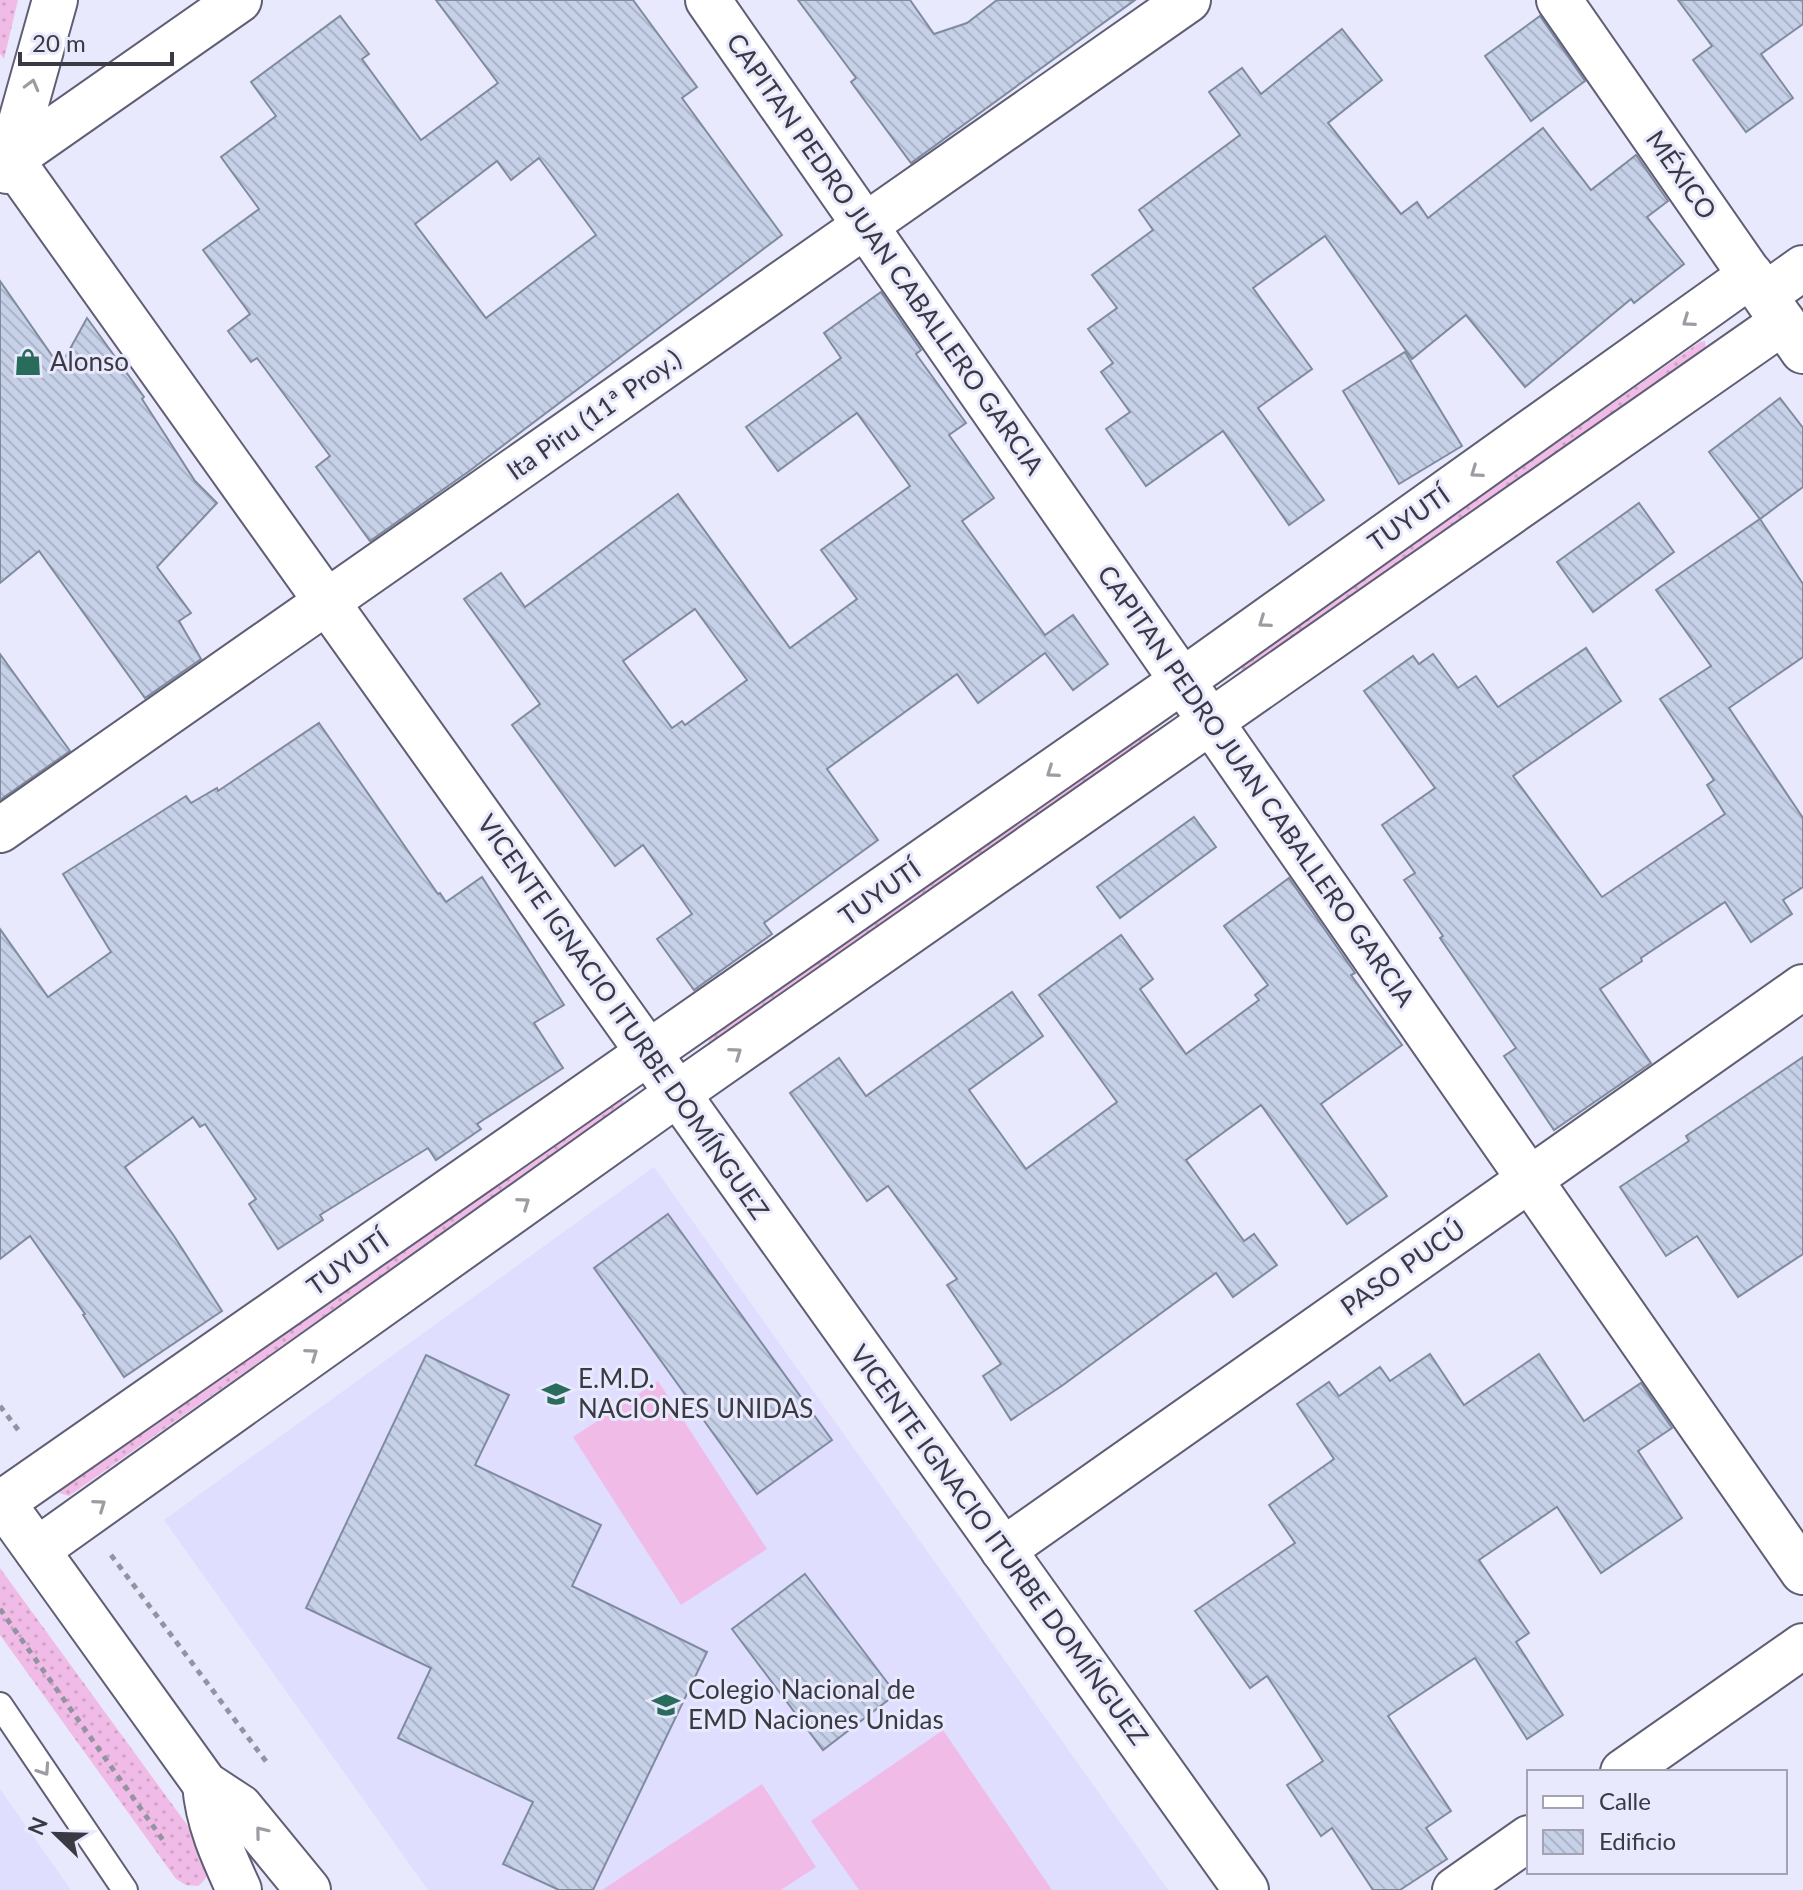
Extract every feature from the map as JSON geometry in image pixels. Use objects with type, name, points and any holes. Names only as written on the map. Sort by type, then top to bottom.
[{"type":"street","points":[[3,167],[55,0]]},
{"type":"street","points":[[3,167],[239,0]]},
{"type":"street","name":"CAPITAN PEDRO JUAN CABALLERO GARCIA","points":[[708,0],[1803,1572]]},
{"type":"street","name":"Ita Piru (11ª Proy.)","points":[[0,830],[1188,0]]},
{"type":"street","name":"MÉXICO","points":[[1559,0],[1775,311]]},
{"type":"street","name":"VICENTE IGNACIO ITURBE DOMÍNGUEZ","points":[[3,167],[327,602],[1246,1890]]},
{"type":"street","name":"TUYUTÍ","points":[[37,1550],[677,1094],[1211,722],[1775,311],[1803,268]]},
{"type":"street","name":"TUYUTÍ","points":[[1,1500],[49,1471],[1182,681],[1775,311]]},
{"type":"street","name":"PASO PUCÚ","points":[[1003,1550],[1803,987]]},
{"type":"street","points":[[1,1500],[205,1784],[240,1807],[290,1884]]},
{"type":"street","points":[[1626,1770],[1803,1646]]},
{"type":"street","points":[[205,1784],[209,1816],[220,1850],[239,1890]]},
{"type":"street","points":[[1455,1890],[1527,1839]]},
{"type":"lane","points":[[0,1705],[125,1890]]},
{"type":"path","points":[[0,1406],[49,1471]]},
{"type":"path","points":[[83,1517],[272,1771]]},
{"type":"path","points":[[0,1609],[165,1843]]},
{"type":"shaded area","points":[[0,0],[18,0],[4,59],[0,54]]},
{"type":"shaded area","points":[[1705,341],[1706,350],[1248,672],[1241,670],[1243,663]]},
{"type":"shaded area","points":[[1149,733],[1158,734],[708,1048],[709,1039]]},
{"type":"shaded area","points":[[618,1099],[624,1101],[623,1106],[69,1496],[59,1493],[62,1486]]},
{"type":"shaded area","name":"Colegio Nacional de EMD Naciones Unidas","points":[[654,1167],[1168,1890],[428,1890],[164,1520]]},
{"type":"shaded area","points":[[658,1381],[767,1549],[681,1605],[573,1437]]},
{"type":"shaded area","points":[[0,1568],[209,1855],[208,1873],[198,1886],[186,1885],[176,1879],[0,1635]]},
{"type":"shaded area","points":[[943,1730],[1052,1890],[859,1890],[811,1821]]},
{"type":"shaded area","points":[[762,1784],[816,1867],[781,1890],[602,1890]]},
{"type":"shaded area","points":[[0,1789],[71,1890],[0,1890]]},
{"type":"building","points":[[436,0],[633,0],[697,87],[682,98],[782,235],[468,472],[370,541],[316,467],[330,456],[257,358],[251,362],[228,331],[250,314],[203,250],[259,209],[221,157],[276,116],[251,82],[340,16],[369,54],[362,59],[421,140],[498,83]],"holes":[[[539,158],[596,235],[486,318],[415,224],[497,161],[511,180]]]},
{"type":"building","points":[[798,0],[910,0],[934,34],[967,23],[997,0],[1135,0],[911,163],[851,82],[856,78]]},
{"type":"building","points":[[1678,0],[1803,0],[1803,24],[1761,54],[1793,98],[1746,132],[1693,60],[1712,46]]},
{"type":"building","points":[[1540,16],[1585,81],[1531,121],[1485,56]]},
{"type":"building","points":[[1342,29],[1382,80],[1328,123],[1401,214],[1417,202],[1428,218],[1543,128],[1591,190],[1636,155],[1668,201],[1647,217],[1684,264],[1634,303],[1631,299],[1525,387],[1466,315],[1412,359],[1325,236],[1253,288],[1312,369],[1258,408],[1324,500],[1289,525],[1223,431],[1146,486],[1106,429],[1130,412],[1101,372],[1113,363],[1088,329],[1117,308],[1092,275],[1153,230],[1139,210],[1240,135],[1209,92],[1242,68],[1261,94]]},
{"type":"building","points":[[0,281],[60,367],[87,318],[144,397],[142,399],[195,481],[217,503],[157,567],[191,613],[179,621],[201,659],[145,698],[39,551],[0,583]]},
{"type":"building","points":[[881,292],[921,350],[916,354],[966,423],[949,435],[994,498],[962,521],[1045,635],[1073,615],[1108,664],[1073,690],[1045,653],[978,703],[957,674],[827,769],[878,840],[764,923],[772,934],[694,990],[657,939],[692,914],[643,845],[615,866],[512,725],[540,704],[464,599],[501,573],[525,607],[678,494],[790,648],[857,599],[821,550],[910,486],[857,413],[778,471],[746,427],[841,358],[824,333]],"holes":[[[695,609],[747,680],[685,725],[682,721],[672,728],[623,661]]]},
{"type":"building","points":[[1405,352],[1462,446],[1399,484],[1343,391]]},
{"type":"building","points":[[1780,398],[1803,428],[1803,487],[1760,519],[1709,452]]},
{"type":"building","points":[[1639,503],[1674,552],[1593,612],[1557,562]]},
{"type":"building","points":[[1760,519],[1803,584],[1803,657],[1729,708],[1803,818],[1803,887],[1783,900],[1792,914],[1751,942],[1725,902],[1600,989],[1651,1063],[1554,1130],[1504,1056],[1516,1048],[1404,880],[1415,873],[1382,825],[1435,788],[1364,691],[1413,656],[1419,664],[1433,654],[1458,688],[1476,676],[1498,707],[1586,648],[1621,701],[1513,776],[1602,897],[1725,814],[1707,785],[1714,780],[1660,699],[1711,666],[1656,590]]},
{"type":"building","points":[[0,654],[70,751],[0,800]]},
{"type":"building","points":[[319,723],[446,902],[482,877],[564,1005],[534,1023],[563,1068],[477,1124],[481,1129],[436,1160],[428,1148],[320,1215],[323,1220],[278,1249],[249,1204],[256,1199],[205,1124],[200,1127],[193,1117],[125,1167],[222,1311],[124,1377],[85,1314],[30,1236],[0,1259],[0,929],[48,997],[111,952],[63,874],[186,796],[191,803],[217,788],[218,791]]},
{"type":"building","points":[[1194,817],[1216,847],[1120,918],[1097,887]]},
{"type":"building","points":[[1289,878],[1355,973],[1351,975],[1402,1045],[1321,1104],[1387,1196],[1347,1224],[1261,1105],[1186,1160],[1244,1241],[1254,1234],[1277,1265],[1233,1297],[1216,1273],[1011,1420],[983,1376],[1001,1364],[947,1285],[957,1279],[888,1186],[867,1201],[790,1093],[839,1058],[866,1096],[1012,992],[1043,1036],[969,1090],[1026,1169],[1117,1102],[1039,995],[1121,935],[1153,979],[1140,989],[1186,1054],[1259,1000],[1255,995],[1268,985],[1224,926]]},
{"type":"building","points":[[1803,1057],[1803,1254],[1738,1297],[1697,1236],[1666,1256],[1620,1187],[1689,1141],[1686,1136]]},
{"type":"building","points":[[668,1214],[832,1440],[757,1494],[594,1268]]},
{"type":"building","points":[[1430,1354],[1464,1405],[1539,1354],[1584,1421],[1641,1383],[1672,1428],[1638,1451],[1682,1518],[1601,1573],[1557,1507],[1479,1560],[1529,1633],[1516,1642],[1563,1715],[1527,1739],[1475,1658],[1388,1716],[1451,1811],[1426,1828],[1447,1859],[1400,1890],[1373,1890],[1332,1828],[1321,1836],[1287,1785],[1323,1761],[1267,1676],[1250,1688],[1195,1611],[1295,1543],[1269,1505],[1334,1459],[1297,1404],[1329,1382],[1339,1396],[1380,1367],[1390,1381]]},
{"type":"building","points":[[426,1355],[509,1395],[475,1465],[601,1525],[572,1586],[707,1652],[593,1890],[559,1890],[503,1864],[533,1802],[398,1738],[431,1668],[306,1608]]},
{"type":"building","points":[[805,1574],[896,1694],[823,1750],[732,1629]]},
{"type":"place","name":"Alonso","points":[[28,362]]},
{"type":"place","name":"E.M.D. NACIONES UNIDAS","points":[[556,1394]]},
{"type":"place","name":"Colegio Nacional de EMD Naciones Unidas","points":[[666,1705]]}]
